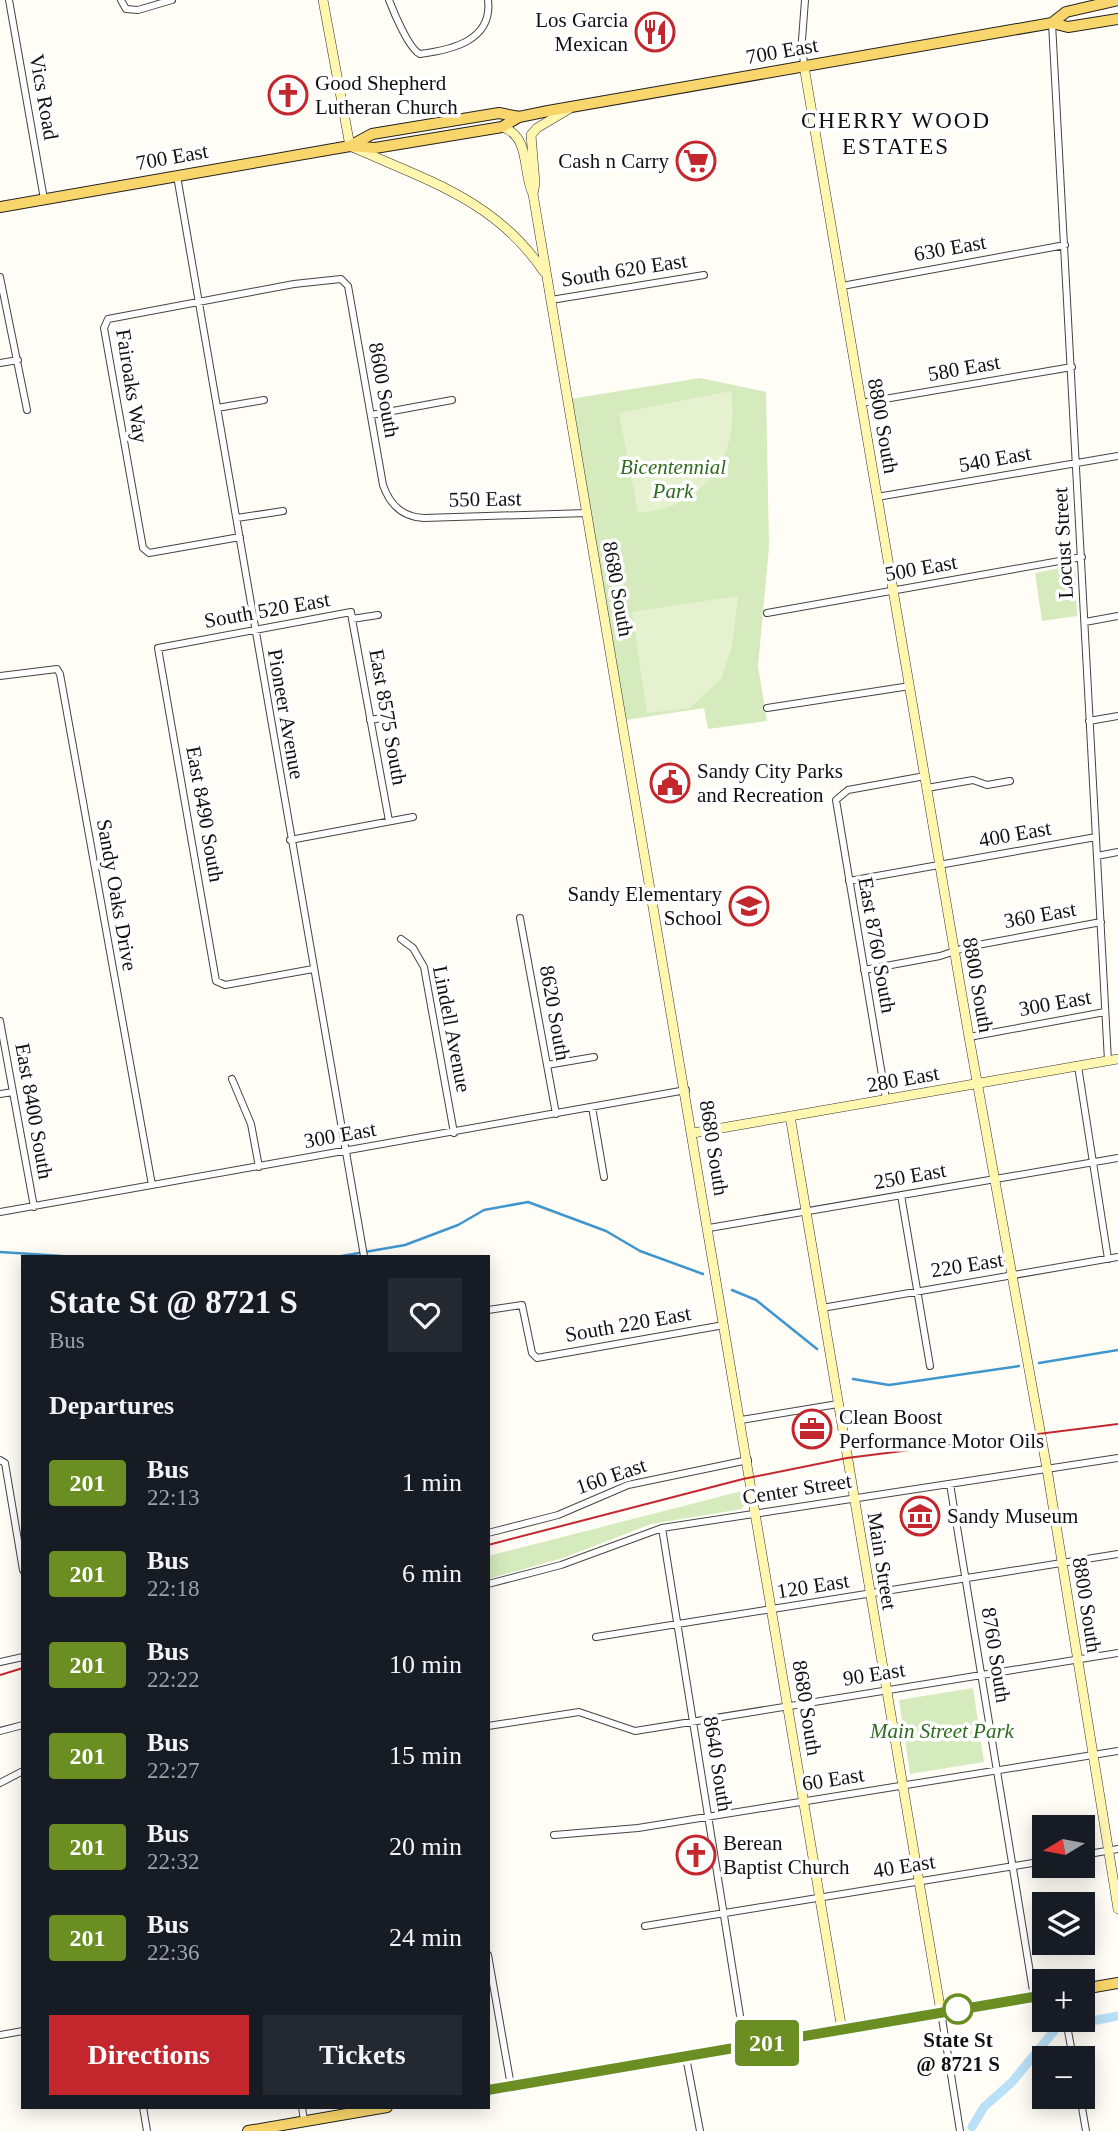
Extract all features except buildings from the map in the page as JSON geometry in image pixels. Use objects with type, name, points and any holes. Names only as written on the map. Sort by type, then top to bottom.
[{"type":"main road","name":"700 East","points":[[1052,23],[1066,12],[1118,0]]},
{"type":"main road","name":"700 East","points":[[0,207],[350,146],[375,148],[502,127],[519,117],[1052,23],[1068,27],[1118,19]]},
{"type":"main road","name":"700 East","points":[[350,146],[372,134],[499,113],[519,117]]},
{"type":"main road","points":[[1095,1987],[1118,1983]]},
{"type":"main road","points":[[490,2090],[1032,1997]]},
{"type":"main road","points":[[248,2131],[304,2121],[331,2112],[365,2109]]},
{"type":"street","name":"Vics Road","points":[[9,0],[44,199]]},
{"type":"street","points":[[121,0],[126,9],[134,11],[172,0]]},
{"type":"street","points":[[323,0],[350,146],[433,182],[488,212],[516,234],[545,274]]},
{"type":"street","points":[[389,0],[412,50],[424,53],[470,41],[485,24],[488,0]]},
{"type":"street","points":[[804,66],[805,0]]},
{"type":"street","name":"Locust Street","points":[[1052,23],[1105,1012],[1113,1060]]},
{"type":"street","name":"8800 South","points":[[804,66],[969,1037],[1047,1469],[1093,1755],[1113,1850],[1118,1909]]},
{"type":"street","points":[[533,194],[536,183],[531,135],[537,128],[572,107]]},
{"type":"street","points":[[502,127],[513,132],[520,141],[528,184],[533,194]]},
{"type":"street","name":"Pioneer Avenue","points":[[177,176],[290,840],[364,1254]]},
{"type":"street","name":"8680 South","points":[[533,194],[774,1610],[842,2030]]},
{"type":"street","name":"630 East","points":[[842,286],[1065,245]]},
{"type":"street","name":"South 620 East","points":[[551,300],[704,275]]},
{"type":"street","points":[[0,277],[27,410]]},
{"type":"street","name":"8600 South","points":[[199,302],[332,279],[341,279],[348,286],[383,485],[389,500]]},
{"type":"street","name":"Fairoaks Way","points":[[199,302],[104,322],[145,551],[240,537]]},
{"type":"street","points":[[0,363],[18,360]]},
{"type":"street","name":"580 East","points":[[861,403],[1072,367]]},
{"type":"street","points":[[218,408],[264,400]]},
{"type":"street","points":[[371,415],[452,400]]},
{"type":"street","name":"540 East","points":[[877,497],[1118,456]]},
{"type":"street","name":"550 East","points":[[389,500],[401,511],[415,517],[587,513]]},
{"type":"street","points":[[237,519],[283,511]]},
{"type":"street","name":"500 East","points":[[767,613],[1082,557]]},
{"type":"street","name":"South 520 East","points":[[158,648],[351,612],[352,619],[378,615]]},
{"type":"street","points":[[1085,622],[1118,616]]},
{"type":"street","name":"East 8575 South","points":[[352,619],[389,821]]},
{"type":"street","name":"East 8490 South","points":[[158,648],[216,981],[220,984],[313,969]]},
{"type":"street","name":"Sandy Oaks Drive","points":[[0,676],[43,668],[57,669],[60,674],[152,1185]]},
{"type":"street","points":[[767,708],[910,686]]},
{"type":"street","points":[[370,720],[394,716]]},
{"type":"street","points":[[1089,721],[1118,716]]},
{"type":"street","name":"East 8760 South","points":[[886,1099],[836,806],[838,796],[848,790],[925,776]]},
{"type":"street","points":[[927,788],[973,780],[987,785],[1010,781]]},
{"type":"street","points":[[290,840],[413,817]]},
{"type":"street","name":"400 East","points":[[849,881],[1096,837]]},
{"type":"street","points":[[1097,856],[1118,852]]},
{"type":"street","name":"8620 South","points":[[520,918],[556,1114]]},
{"type":"street","name":"360 East","points":[[864,970],[1101,922]]},
{"type":"street","name":"Lindell Avenue","points":[[401,939],[413,948],[424,967],[454,1133]]},
{"type":"street","name":"300 East","points":[[969,1037],[1105,1012]]},
{"type":"street","name":"East 8400 South","points":[[0,1021],[34,1206]]},
{"type":"street","points":[[547,1065],[594,1057]]},
{"type":"street","name":"280 East","points":[[693,1133],[1113,1060]]},
{"type":"street","points":[[1078,1066],[1108,1259]]},
{"type":"street","points":[[232,1079],[251,1124],[259,1167]]},
{"type":"street","name":"300 East","points":[[0,1212],[686,1090]]},
{"type":"street","points":[[0,1094],[13,1092]]},
{"type":"street","points":[[592,1107],[604,1177]]},
{"type":"street","name":"Main Street","points":[[790,1116],[941,2012]]},
{"type":"street","name":"250 East","points":[[709,1228],[1118,1158]]},
{"type":"street","points":[[901,1195],[930,1366]]},
{"type":"street","name":"220 East","points":[[822,1308],[1118,1257]]},
{"type":"street","name":"South 220 East","points":[[490,1310],[522,1305],[533,1353],[537,1358],[724,1325]]},
{"type":"street","points":[[741,1420],[838,1404]]},
{"type":"street","name":"Center Street","points":[[490,1583],[561,1565],[662,1528],[1118,1458]]},
{"type":"street","points":[[0,1460],[5,1463],[21,1558]]},
{"type":"street","name":"160 East","points":[[490,1532],[558,1515],[628,1485],[748,1460]]},
{"type":"street","name":"8760 South","points":[[950,1484],[1012,1866],[1033,1969]]},
{"type":"street","name":"8640 South","points":[[662,1528],[745,2047]]},
{"type":"street","name":"120 East","points":[[596,1637],[1118,1554]]},
{"type":"street","name":"90 East","points":[[490,1726],[579,1712],[635,1731],[1118,1653]]},
{"type":"street","points":[[0,1662],[21,1657]]},
{"type":"street","points":[[0,1731],[21,1726]]},
{"type":"street","name":"60 East","points":[[554,1835],[638,1828],[1118,1751]]},
{"type":"street","points":[[0,1783],[21,1772]]},
{"type":"street","name":"40 East","points":[[645,1926],[1032,1863]]},
{"type":"street","points":[[490,1966],[511,2086]]},
{"type":"street","points":[[941,2012],[960,2131]]},
{"type":"street","points":[[0,2035],[21,2031]]},
{"type":"street","points":[[686,2056],[700,2131]]},
{"type":"street","points":[[143,2109],[147,2131]]},
{"type":"street","points":[[302,2109],[304,2121]]},
{"type":"street","points":[[1082,2109],[1086,2131]]},
{"type":"green space","name":"Bicentennial Park","points":[[700,378],[766,392],[769,547],[758,666],[767,721],[708,729],[704,708],[619,721],[564,400]]},
{"type":"green space","points":[[731,391],[733,415],[730,437],[713,475],[699,490],[682,501],[661,509],[638,513],[619,413]]},
{"type":"green space","points":[[1075,565],[1077,616],[1042,621],[1035,573]]},
{"type":"green space","points":[[738,596],[732,647],[721,679],[690,708],[647,713],[632,612]]},
{"type":"green space","points":[[742,1491],[745,1503],[742,1509],[651,1524],[563,1558],[490,1578],[490,1555]]},
{"type":"green space","name":"Main Street Park","points":[[973,1688],[984,1762],[910,1774],[899,1700]]},
{"type":"waterway","points":[[348,1255],[405,1245],[458,1225],[484,1210],[528,1202],[606,1231],[640,1251],[703,1274]]},
{"type":"waterway","points":[[0,1252],[46,1255]]},
{"type":"waterway","points":[[732,1290],[756,1300],[817,1349]]},
{"type":"waterway","points":[[1039,1363],[1118,1350]]},
{"type":"waterway","points":[[853,1379],[889,1385],[1019,1366]]},
{"type":"waterway","points":[[1095,2020],[1118,2016]]},
{"type":"waterway","points":[[972,2127],[984,2107],[1012,2082],[1053,2032]]},
{"type":"tram line","points":[[490,1544],[743,1479],[847,1458],[1118,1424]]},
{"type":"tram line","points":[[0,1675],[21,1669]]},
{"type":"bus line","name":"201","points":[[490,2090],[1032,1997]]},
{"type":"place","name":"Los Garcia Mexican","points":[[655,32]]},
{"type":"place","name":"Good Shepherd Lutheran Church","points":[[288,95]]},
{"type":"place","name":"Cash n Carry","points":[[696,161]]},
{"type":"place","name":"Sandy City Parks and Recreation","points":[[670,783]]},
{"type":"place","name":"Sandy Elementary School","points":[[749,906]]},
{"type":"place","name":"Clean Boost Performance Motor Oils","points":[[812,1429]]},
{"type":"place","name":"Sandy Museum","points":[[920,1516]]},
{"type":"place","name":"Berean Baptist Church","points":[[696,1855]]},
{"type":"place","name":"State St @ 8721 S","points":[[958,2009]]},
{"type":"district","name":"CHERRY WOOD ESTATES","points":[[896,133]]}]
